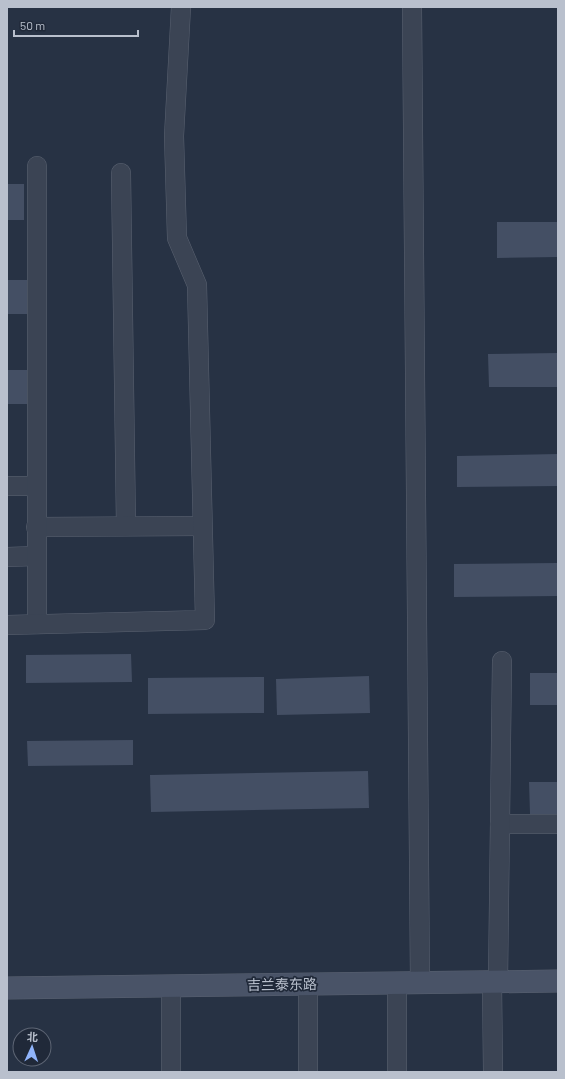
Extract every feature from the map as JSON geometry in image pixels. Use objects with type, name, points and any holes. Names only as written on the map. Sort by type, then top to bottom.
[{"type":"street","points":[[7,625],[205,620],[197,285],[177,238],[174,136],[181,7]]},
{"type":"street","points":[[412,7],[420,983]]},
{"type":"street","points":[[37,166],[37,624]]},
{"type":"street","points":[[122,173],[126,526]]},
{"type":"street","points":[[7,486],[36,486]]},
{"type":"street","points":[[36,527],[202,526]]},
{"type":"street","points":[[7,557],[36,556]]},
{"type":"street","points":[[493,1072],[500,824],[502,661]]},
{"type":"street","points":[[500,824],[558,824]]},
{"type":"street","name":"吉兰泰东路","points":[[7,988],[558,981]]},
{"type":"street","points":[[397,983],[397,1072]]},
{"type":"street","points":[[308,984],[308,1072]]},
{"type":"street","points":[[171,986],[171,1072]]},
{"type":"building","points":[[7,184],[24,184],[24,220],[7,220]]},
{"type":"building","points":[[497,222],[558,222],[558,257],[497,258]]},
{"type":"building","points":[[7,280],[30,280],[30,314],[7,314]]},
{"type":"building","points":[[558,353],[558,387],[489,387],[488,354]]},
{"type":"building","points":[[7,370],[28,370],[29,404],[7,404]]},
{"type":"building","points":[[558,454],[558,486],[457,487],[457,456]]},
{"type":"building","points":[[558,563],[558,596],[454,597],[454,564]]},
{"type":"building","points":[[131,654],[132,682],[26,683],[26,655]]},
{"type":"building","points":[[530,673],[558,673],[558,705],[530,705]]},
{"type":"building","points":[[369,676],[370,713],[277,715],[276,679]]},
{"type":"building","points":[[264,677],[264,713],[148,714],[148,678]]},
{"type":"building","points":[[133,740],[133,765],[28,766],[27,741]]},
{"type":"building","points":[[368,771],[369,808],[151,812],[150,775]]},
{"type":"building","points":[[529,782],[558,782],[558,814],[530,814]]}]
